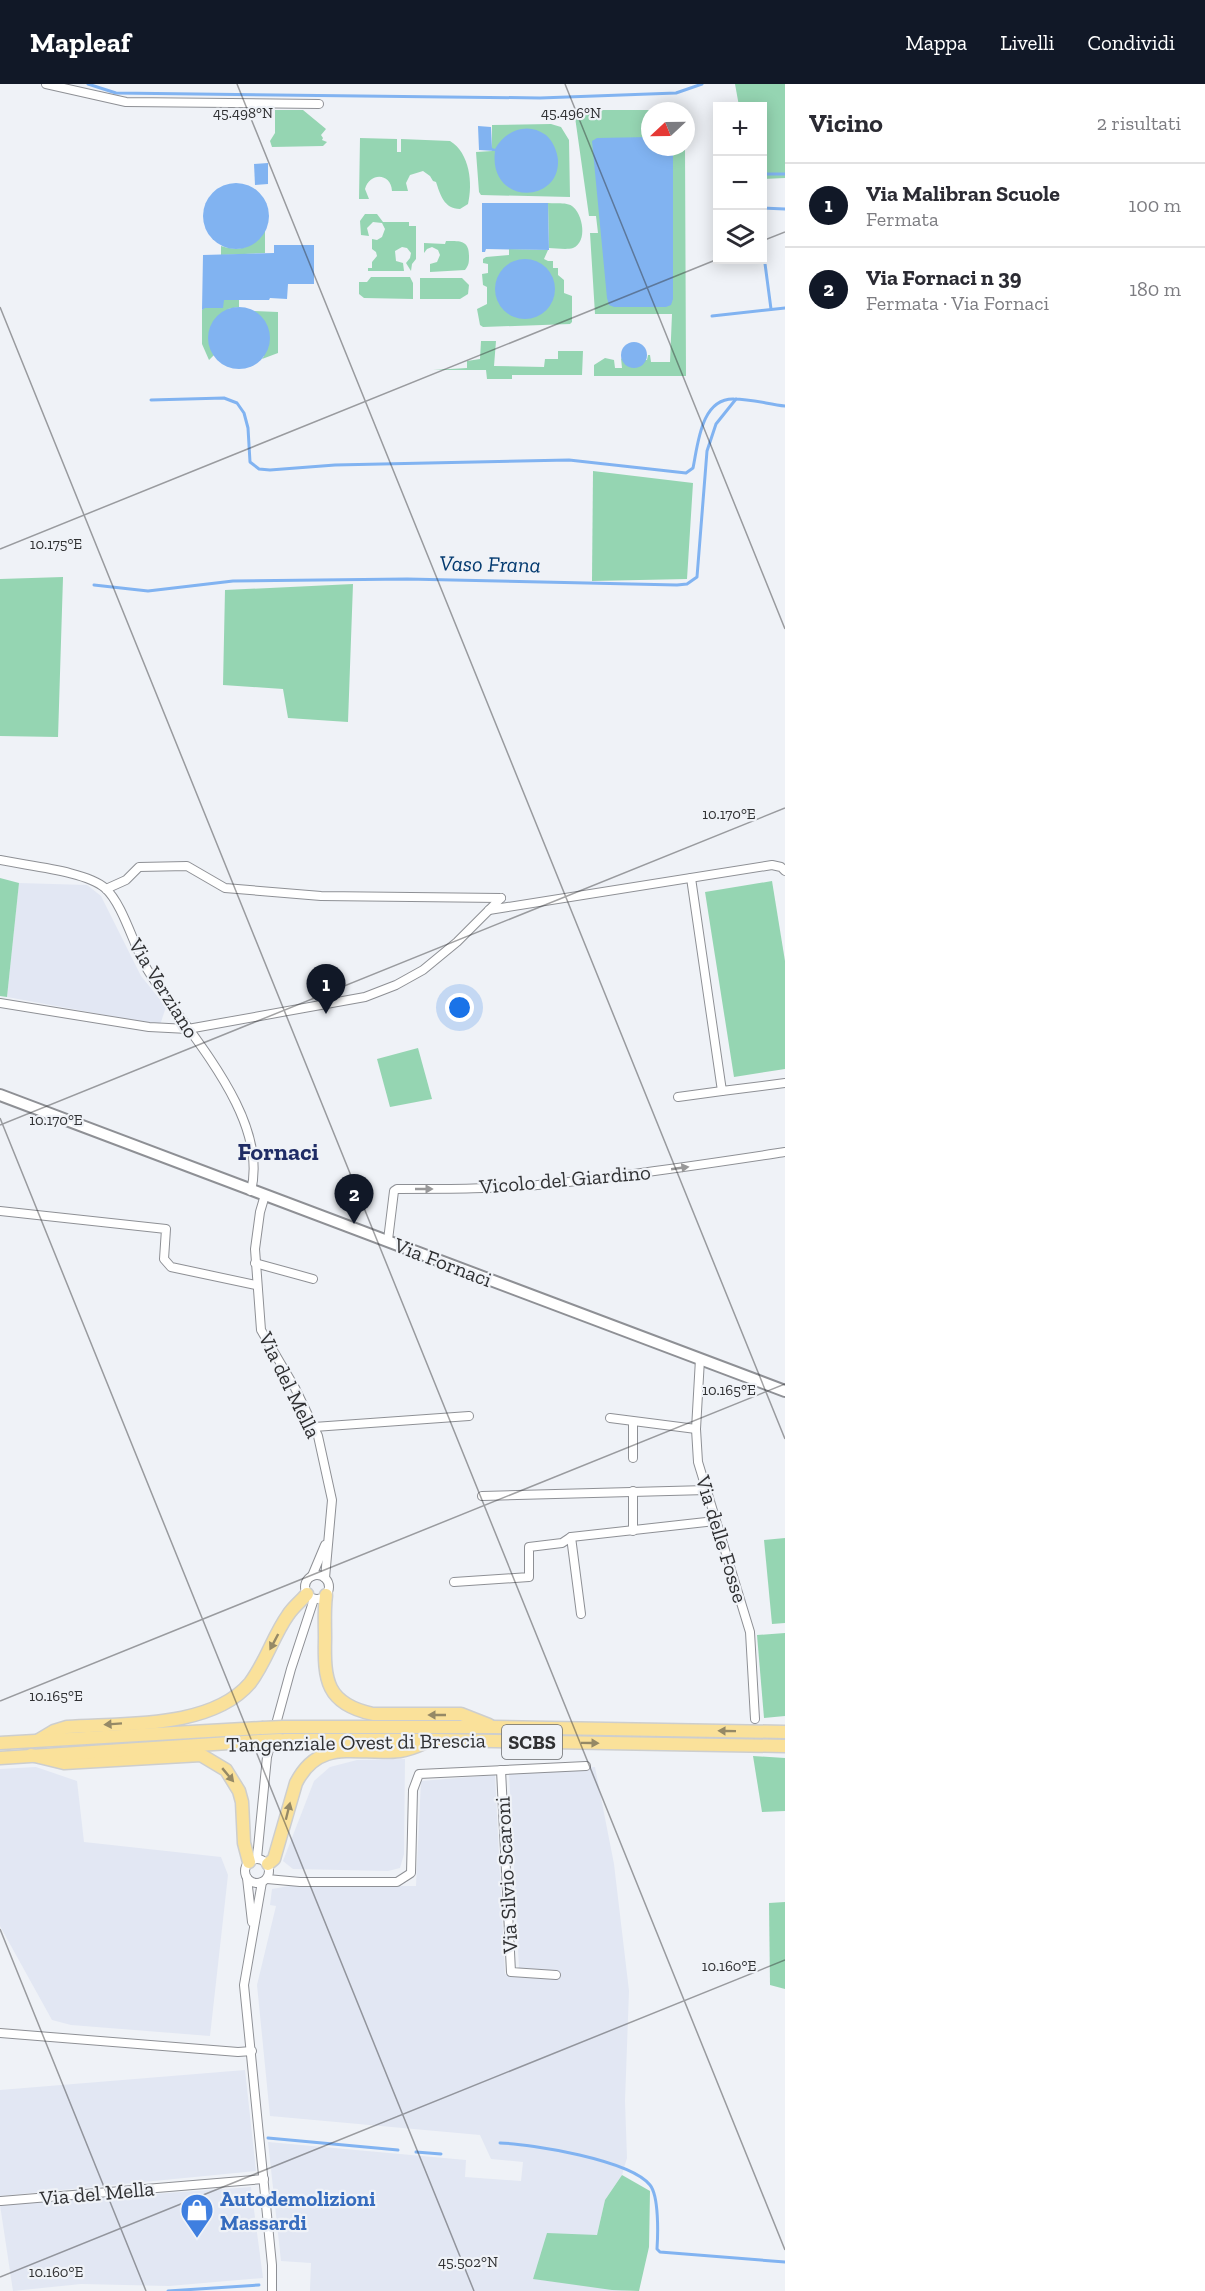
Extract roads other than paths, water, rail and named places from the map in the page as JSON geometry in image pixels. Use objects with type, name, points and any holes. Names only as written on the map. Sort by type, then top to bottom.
[{"type":"main road","points":[[326,1595],[324,1667],[329,1686],[340,1701],[373,1714],[461,1714],[493,1727]]},
{"type":"main road","points":[[39,1740],[54,1731],[67,1727],[179,1719],[217,1707],[236,1696],[250,1682],[288,1614],[310,1597]]},
{"type":"main road","name":"Tangenziale Ovest di Brescia","points":[[0,1743],[283,1727],[493,1727],[785,1732]]},
{"type":"main road","name":"Tangenziale Ovest di Brescia","points":[[0,1758],[307,1738],[785,1746]]},
{"type":"main road","points":[[31,1755],[51,1762],[64,1763],[201,1755],[226,1770],[239,1791],[242,1802],[244,1843],[262,1869],[274,1858],[296,1783],[302,1772],[315,1760],[342,1750],[399,1751],[433,1740]]},
{"type":"street","points":[[46,84],[126,102],[319,104]]},
{"type":"street","points":[[0,860],[73,874],[91,880],[106,889],[126,880],[139,867],[187,866],[225,888],[321,896],[501,898],[457,942],[423,970],[396,985],[365,997],[188,1029],[149,1027],[0,1003]]},
{"type":"street","points":[[489,910],[772,865],[781,867],[785,872]]},
{"type":"street","points":[[692,878],[722,1091]]},
{"type":"street","name":"Via Verziano","points":[[106,889],[117,904],[134,946],[147,970],[214,1064],[228,1089],[246,1130],[255,1160],[255,1176],[251,1191]]},
{"type":"street","points":[[678,1097],[785,1083]]},
{"type":"street","name":"Via Fornaci","points":[[0,1095],[785,1391]]},
{"type":"street","name":"Vicolo del Giardino","points":[[388,1240],[394,1191],[397,1189],[493,1188],[549,1184],[785,1152]]},
{"type":"street","name":"Via del Mella","points":[[265,1195],[255,1239],[256,1285],[261,1329],[295,1388],[318,1436],[332,1500],[325,1578],[329,1588],[326,1595]]},
{"type":"street","points":[[0,1211],[166,1229],[164,1259],[171,1268],[256,1285]]},
{"type":"street","points":[[255,1263],[313,1279]]},
{"type":"street","name":"Via delle Fosse","points":[[700,1359],[696,1430],[698,1462],[750,1632],[755,1719]]},
{"type":"street","points":[[314,1427],[469,1416]]},
{"type":"street","points":[[610,1418],[696,1430]]},
{"type":"street","points":[[633,1422],[633,1458]]},
{"type":"street","points":[[482,1496],[706,1490]]},
{"type":"street","points":[[633,1491],[633,1531]]},
{"type":"street","points":[[454,1582],[529,1576],[529,1546],[562,1543],[571,1537],[715,1521]]},
{"type":"street","points":[[571,1537],[581,1614]]},
{"type":"street","name":"Via del Mella","points":[[272,2291],[272,2265],[244,1985],[262,1869],[267,1757],[310,1597],[305,1586],[312,1576],[328,1539]]},
{"type":"street","points":[[312,1576],[319,1575],[325,1578]]},
{"type":"street","points":[[310,1597],[321,1599],[326,1595]]},
{"type":"street","name":"Via Silvio Scaroni","points":[[247,1878],[254,1883],[262,1869],[300,1882],[397,1882],[411,1873],[412,1790],[419,1774],[586,1766]]},
{"type":"street","name":"Via Silvio Scaroni","points":[[501,1770],[512,1972],[556,1975]]},
{"type":"street","name":"Via del Mella","points":[[253,1930],[245,1870],[262,1869]]},
{"type":"street","points":[[0,2033],[238,2052],[252,2051]]},
{"type":"street","name":"Via del Mella","points":[[1,2201],[264,2179]]},
{"type":"water","points":[[478,126],[491,127],[492,148],[495,149],[505,137],[517,130],[531,129],[546,135],[557,153],[556,175],[548,185],[537,191],[525,193],[512,189],[502,182],[496,169],[495,151],[479,150]]},
{"type":"water","points":[[641,137],[641,156],[673,156],[673,299],[671,305],[666,307],[614,307],[609,305],[592,141],[597,138]]},
{"type":"water","points":[[268,163],[268,184],[255,185],[254,164]]},
{"type":"water","points":[[236,183],[249,186],[259,193],[266,203],[269,216],[266,229],[259,239],[249,246],[236,249],[223,246],[213,239],[206,229],[203,216],[206,203],[213,193],[223,186]]},
{"type":"water","points":[[482,203],[548,203],[549,250],[486,249],[482,252]]},
{"type":"water","points":[[274,245],[314,245],[314,284],[288,284],[287,299],[224,300],[223,308],[202,310],[203,255],[274,253]]},
{"type":"water","points":[[519,259],[531,259],[547,267],[553,277],[555,289],[553,301],[547,311],[531,319],[519,319],[503,311],[495,295],[495,283],[503,267]]},
{"type":"water","points":[[239,307],[261,316],[270,338],[261,360],[239,369],[217,360],[208,338],[217,316]]},
{"type":"water","points":[[634,342],[643,346],[647,355],[643,364],[634,368],[625,364],[621,355],[625,346]]},
{"type":"waterway","points":[[88,84],[116,93],[540,98],[676,93],[702,84]]},
{"type":"waterway","points":[[767,174],[785,174]]},
{"type":"waterway","points":[[767,208],[785,209]]},
{"type":"waterway","points":[[765,264],[771,309]]},
{"type":"waterway","name":"Vaso Frana","points":[[712,316],[785,308]]},
{"type":"waterway","name":"Vaso Frana","points":[[151,400],[224,398],[237,403],[244,413],[248,428],[250,462],[259,469],[270,470],[335,465],[569,460],[686,473],[693,468],[699,435],[714,406],[734,399],[785,406]]},
{"type":"waterway","name":"Vaso Frana","points":[[94,585],[148,591],[233,581],[407,579],[687,584],[697,577],[707,451],[716,424],[736,399]]},
{"type":"waterway","points":[[268,2138],[398,2150]]},
{"type":"waterway","points":[[500,2143],[534,2146],[580,2155],[623,2168],[639,2176],[653,2190],[657,2216],[657,2249],[660,2252],[785,2262]]},
{"type":"waterway","points":[[416,2152],[441,2154]]},
{"type":"waterway","points":[[168,2291],[259,2285]]},
{"type":"place","name":"Via Malibran Scuole","points":[[326,1014]]},
{"type":"place","name":"Via Fornaci n 39","points":[[354,1224]]},
{"type":"place","name":"Autodemolizioni Massardi","points":[[197,2239]]},
{"type":"district","name":"Fornaci","points":[[278,1151]]}]
